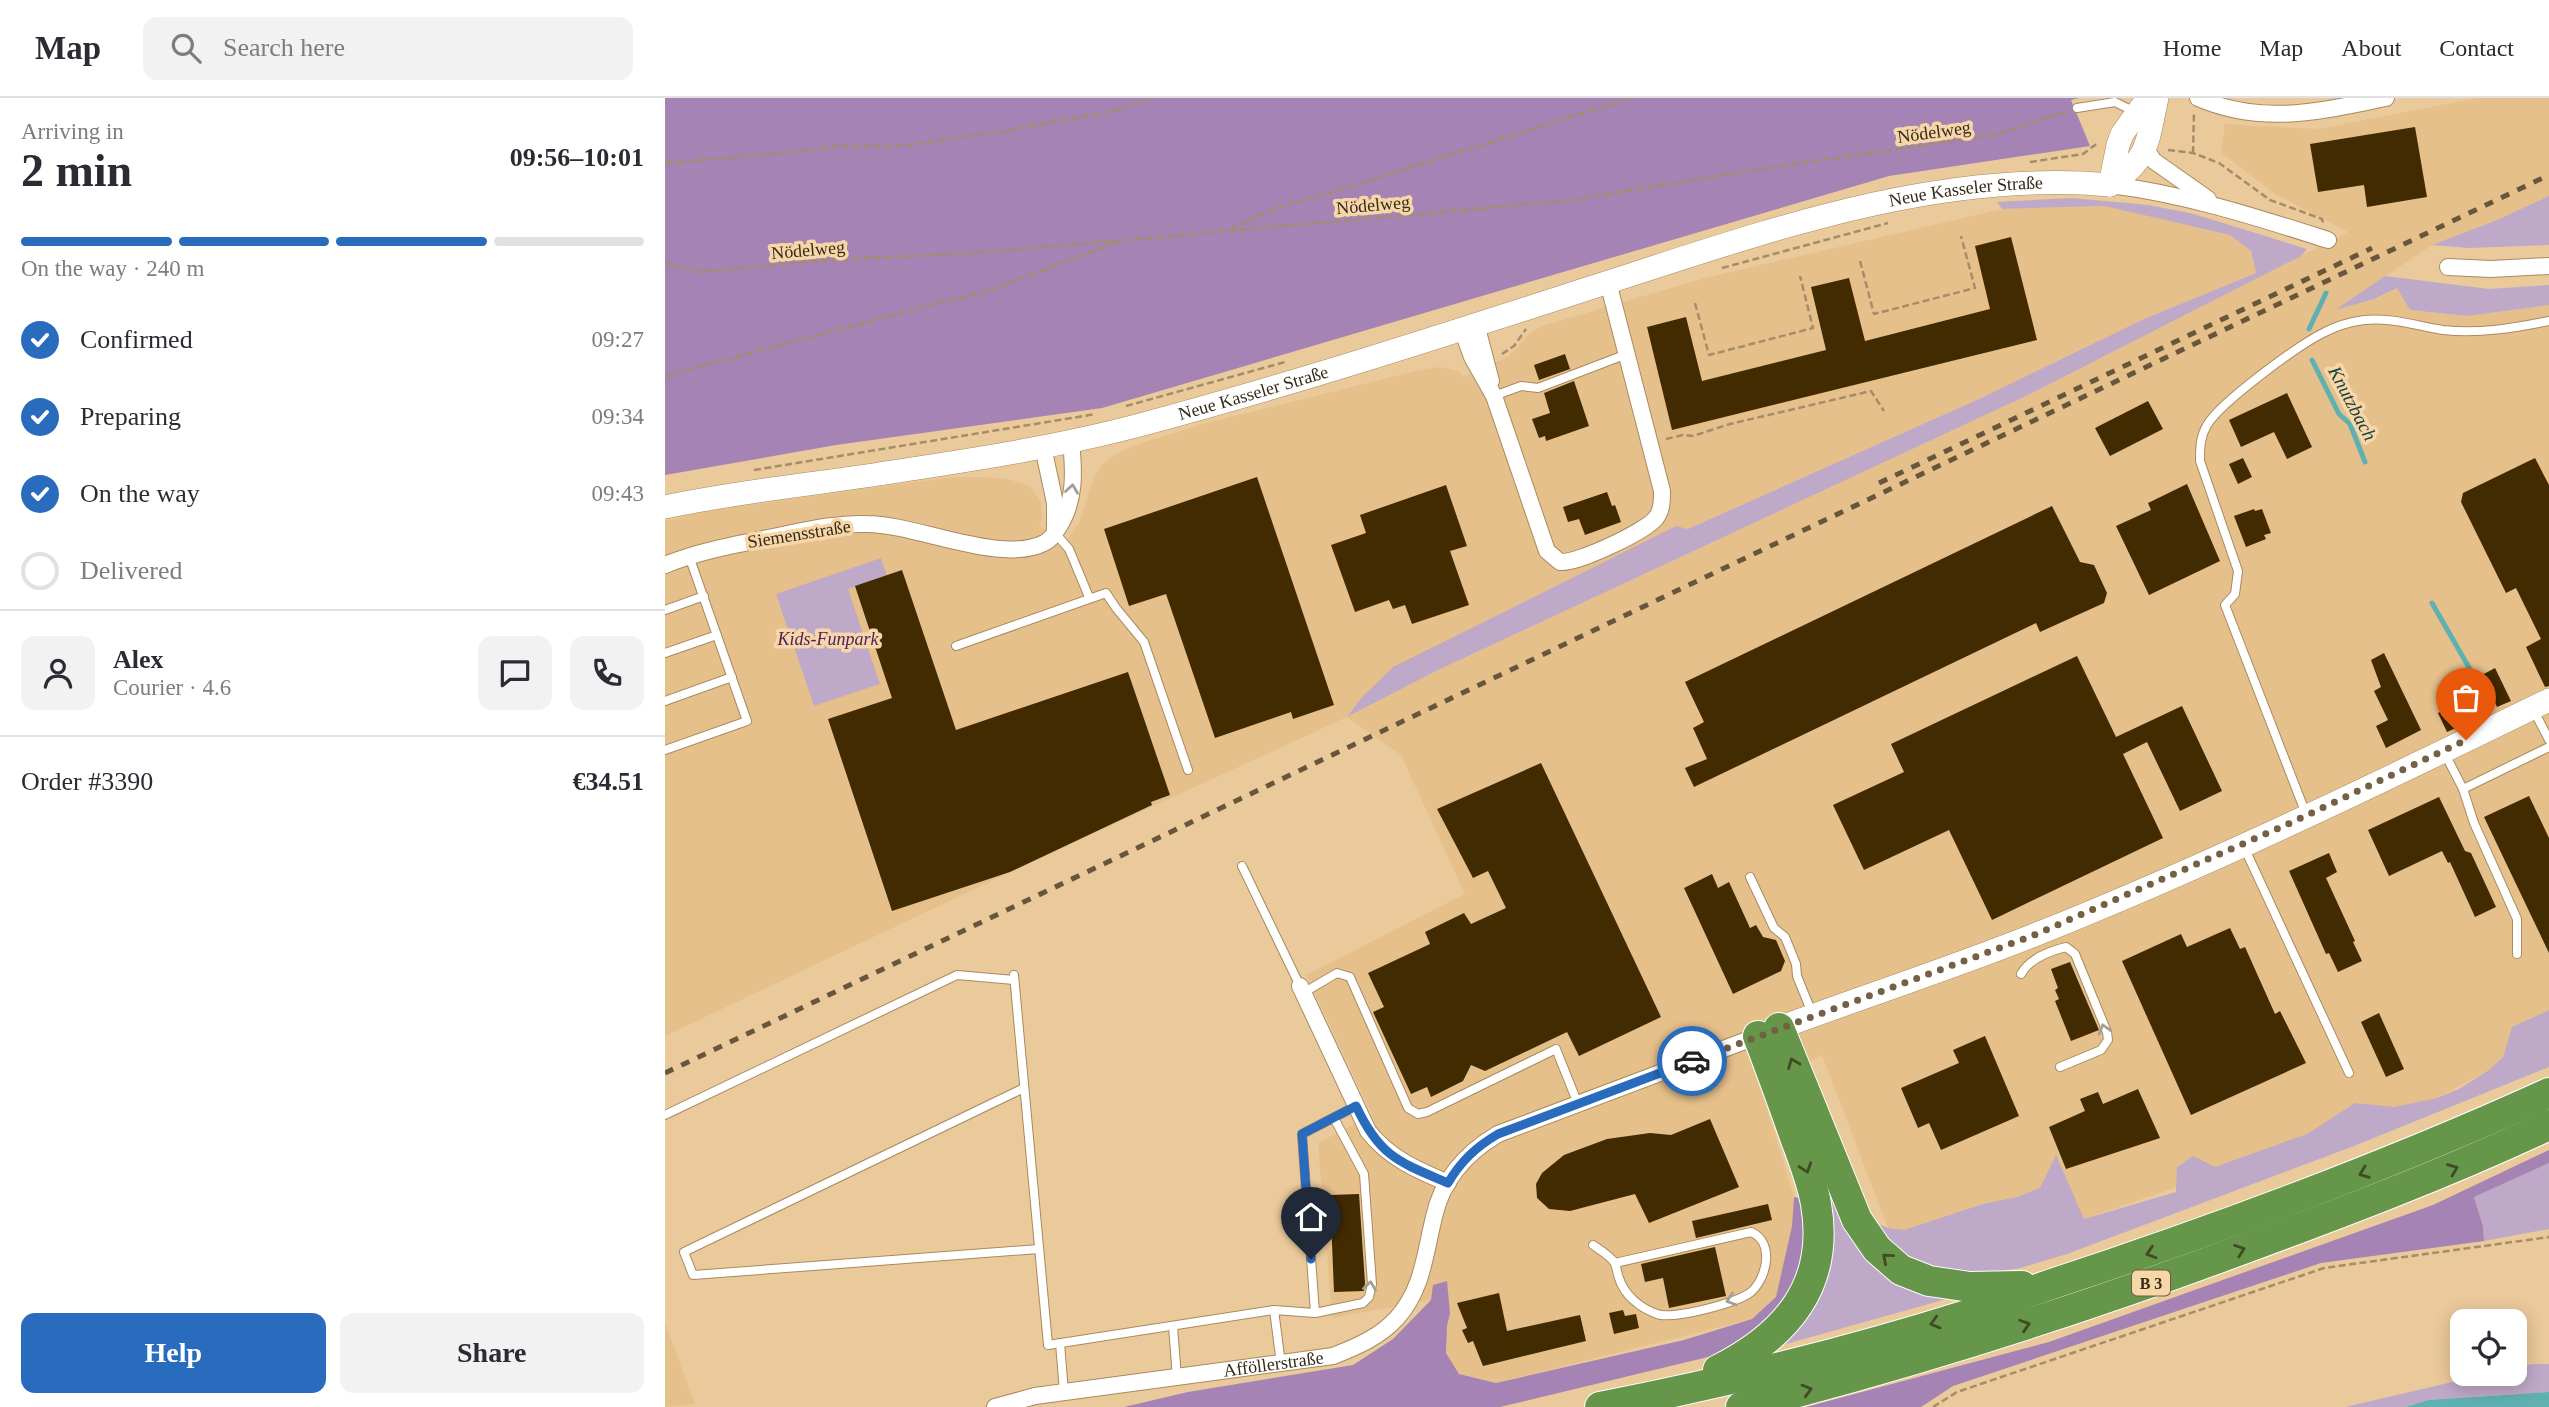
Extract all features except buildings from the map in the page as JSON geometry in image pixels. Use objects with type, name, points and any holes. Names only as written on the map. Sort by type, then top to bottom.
[{"type":"highway","points":[[1768,1032],[1857,1220],[1884,1256],[1913,1276],[1944,1284],[1970,1287],[2047,1286]]},
{"type":"highway","points":[[1679,1390],[1745,1357],[1762,1344],[1791,1316],[1815,1271],[1818,1235],[1815,1201],[1768,1032]]},
{"type":"highway","name":"B 3","points":[[1599,1407],[1806,1360],[1970,1314],[2269,1210],[2388,1163],[2549,1093]]},
{"type":"highway","name":"B 3","points":[[1741,1407],[1938,1352],[2111,1298],[2332,1217],[2478,1158],[2549,1125]]},
{"type":"main road","points":[[2110,184],[2128,173],[2139,162],[2157,98]]},
{"type":"main road","points":[[2110,184],[2118,145],[2143,106]]},
{"type":"main road","name":"Neue Kasseler Straße","points":[[665,507],[711,497],[880,474],[1071,441],[1261,391],[1800,222],[1894,201],[1991,185],[2054,181],[2110,184]]},
{"type":"main road","name":"Afföllerstraße","points":[[1768,1032],[2032,936],[2307,816],[2541,704]]},
{"type":"street","points":[[2196,102],[2278,116],[2312,113],[2386,98]]},
{"type":"street","points":[[2145,148],[2147,155],[2164,169],[2219,206]]},
{"type":"street","name":"Neue Kasseler Straße","points":[[2110,184],[2154,190],[2219,206],[2328,240]]},
{"type":"street","points":[[2448,267],[2491,270],[2549,266]]},
{"type":"street","points":[[1469,327],[1487,360],[1493,393],[1547,551],[1560,562],[1576,561],[1644,528],[1660,512],[1662,491],[1608,282]]},
{"type":"street","points":[[1469,327],[1472,357],[1493,393]]},
{"type":"street","points":[[1055,533],[1072,495],[1074,472],[1071,441]]},
{"type":"street","points":[[1043,447],[1055,503],[1055,533]]},
{"type":"street","name":"Siemensstraße","points":[[665,565],[737,544],[844,525],[889,526],[1009,549],[1044,544],[1055,533]]},
{"type":"street","points":[[1301,990],[1368,1131],[1392,1156],[1414,1169],[1448,1183]]},
{"type":"street","name":"Afföllerstraße","points":[[995,1407],[1020,1399],[1064,1392],[1333,1356],[1365,1343],[1397,1318],[1419,1282],[1434,1215],[1448,1183],[1472,1152],[1498,1134],[1768,1032]]},
{"type":"lane","points":[[2077,108],[2115,102],[2143,106]]},
{"type":"lane","points":[[2307,816],[2225,605],[2235,594],[2238,571],[2200,461],[2199,444],[2205,428],[2214,414],[2228,402],[2303,345],[2343,325],[2380,320],[2444,330],[2475,331],[2549,321]]},
{"type":"lane","points":[[1493,393],[1521,386],[1538,388],[1627,354]]},
{"type":"lane","points":[[1055,533],[1069,549],[1090,597]]},
{"type":"lane","points":[[665,750],[747,721],[689,556]]},
{"type":"lane","points":[[956,646],[1106,593],[1144,642],[1188,770]]},
{"type":"lane","points":[[665,610],[704,596]]},
{"type":"lane","points":[[665,653],[717,635]]},
{"type":"lane","points":[[665,701],[732,677]]},
{"type":"lane","points":[[2541,704],[2549,740]]},
{"type":"lane","points":[[2463,789],[2549,747]]},
{"type":"lane","points":[[2443,751],[2463,789],[2474,823],[2517,919],[2517,954]]},
{"type":"lane","points":[[2243,845],[2349,1073]]},
{"type":"lane","points":[[1242,866],[1301,990],[1337,973],[1350,977],[1408,1108],[1415,1113],[1427,1112],[1556,1049],[1578,1104]]},
{"type":"lane","points":[[1750,877],[1774,928],[1785,937],[1796,964],[1797,976],[1814,1016]]},
{"type":"lane","points":[[2021,974],[2026,965],[2059,949],[2066,947],[2075,954],[2108,1040],[2101,1050],[2060,1066]]},
{"type":"lane","points":[[665,1115],[957,975],[1014,977],[1048,1345],[1274,1310],[1315,1313],[1363,1303],[1369,1297],[1372,1283],[1364,1174],[1334,1118]]},
{"type":"lane","points":[[1024,1088],[684,1252],[693,1275],[1039,1249]]},
{"type":"lane","points":[[1315,1313],[1302,1134],[1356,1106]]},
{"type":"lane","points":[[1593,1245],[1615,1262],[1624,1292],[1659,1315],[1671,1316],[1733,1301],[1753,1290],[1765,1267],[1767,1255],[1758,1235],[1751,1232],[1615,1262]]},
{"type":"lane","points":[[1274,1310],[1281,1364]]},
{"type":"lane","points":[[1173,1326],[1177,1378]]},
{"type":"lane","points":[[1060,1343],[1064,1392]]},
{"type":"path","points":[[665,163],[836,146],[901,146],[1111,111],[1154,98]]},
{"type":"path","points":[[1227,232],[1266,211],[1294,201],[1326,194],[1632,98]]},
{"type":"path","points":[[2196,102],[2193,153],[2219,163],[2270,200],[2322,219],[2328,240]]},
{"type":"path","name":"Nödelweg","points":[[665,263],[699,272],[830,260],[991,252],[1565,201],[1993,135],[2077,108]]},
{"type":"path","points":[[2018,164],[2072,157],[2090,150],[2097,142],[2118,145]]},
{"type":"path","points":[[1717,269],[1899,220]]},
{"type":"path","points":[[1860,261],[1874,314],[1943,297],[1975,288],[1961,236]]},
{"type":"path","points":[[666,375],[985,292],[1121,241]]},
{"type":"path","points":[[1695,303],[1709,355],[1779,338],[1813,328],[1800,276]]},
{"type":"path","points":[[1487,360],[1507,352],[1527,328]]},
{"type":"path","points":[[1118,409],[1292,360]]},
{"type":"path","points":[[1650,443],[1683,435],[1693,436],[1730,424],[1871,391],[1884,411]]},
{"type":"path","points":[[743,472],[1104,413]]},
{"type":"path","points":[[1933,1407],[1957,1392],[2324,1268],[2549,1237]]},
{"type":"shaded area","points":[[665,98],[2079,98],[2071,100],[2090,146],[1889,176],[1102,408],[836,445],[665,475]]},
{"type":"shaded area","points":[[2477,98],[2549,98],[2549,196],[2432,245],[2337,309],[2374,299],[2397,288],[2410,310],[2467,316],[2549,305],[2549,1010],[2512,1027],[2503,1057],[2489,1070],[2437,1098],[2084,1219],[2068,1184],[1904,1230],[1888,1228],[1822,1055],[1761,1089],[1794,1197],[1792,1226],[1776,1297],[1752,1319],[1496,1383],[1459,1374],[1446,1353],[1430,1300],[1332,1318],[1318,1143],[1372,1115],[1306,975],[1465,894],[1401,755],[1347,717],[1010,872],[665,1036],[665,521],[706,511],[885,486],[953,477],[986,477],[1008,479],[1030,486],[1041,502],[1042,519],[1039,526],[1066,541],[1079,523],[1094,477],[1102,465],[1109,458],[1135,445],[1210,422],[1420,370],[1440,367],[1458,371],[1464,377],[1509,356],[1531,332],[1542,326],[1705,278],[2002,209],[2104,206],[2230,235],[2251,251],[2256,273],[2144,319],[1979,399],[1688,529],[1676,526],[1393,667],[1362,697],[1349,716],[1438,670],[2026,396],[2348,232],[2275,194],[2221,153],[2225,124],[2318,129]]},
{"type":"shaded area","points":[[2549,1150],[2549,1163],[2474,1197],[2483,1226],[2484,1241],[2321,1263],[1953,1386],[1921,1407],[1806,1407],[2049,1342],[2433,1205]]},
{"type":"shaded area","points":[[1794,1197],[1804,1199],[1807,1228],[1800,1276],[1784,1310],[1737,1350],[1500,1407],[1124,1407],[1188,1392],[1353,1365],[1393,1339],[1431,1300],[1433,1285],[1447,1281],[1450,1313],[1446,1353],[1459,1374],[1496,1383],[1684,1340],[1752,1319],[1776,1297],[1792,1226]]},
{"type":"shaded area","points":[[665,1323],[695,1404],[665,1407]]},
{"type":"green space","points":[[2549,196],[2549,245],[2469,248],[2432,245],[2497,220]]},
{"type":"green space","points":[[2071,198],[2149,205],[2194,214],[2307,249],[2301,256],[2026,396],[1438,670],[1347,717],[1362,697],[1393,667],[1676,526],[1688,529],[1979,399],[2144,319],[2256,273],[2251,251],[2230,235],[2104,206],[2002,209],[1997,202]]},
{"type":"green space","points":[[2385,276],[2489,289],[2549,285],[2549,305],[2467,316],[2410,310],[2397,288],[2374,299],[2335,310]]},
{"type":"green space","name":"Kids-Funpark","points":[[881,558],[887,576],[848,589],[880,684],[814,706],[776,594]]},
{"type":"green space","points":[[2549,1010],[2549,1067],[2354,1146],[2067,1254],[2020,1268],[1970,1276],[1910,1259],[1876,1232],[1873,1222],[1904,1230],[2040,1188],[2056,1155],[2084,1219],[2176,1192],[2177,1167],[2193,1156],[2215,1167],[2307,1134],[2355,1103],[2394,1107],[2437,1098],[2459,1089],[2489,1070],[2503,1057],[2512,1027]]},
{"type":"green space","points":[[1776,1057],[1832,1192],[1950,1298],[1775,1347],[1818,1286]]},
{"type":"green space","points":[[2549,1163],[2549,1229],[2484,1241],[2483,1226],[2474,1197]]},
{"type":"green space","points":[[2549,1364],[2549,1392],[2428,1400],[2406,1407],[2345,1407],[2450,1383],[2450,1386],[2527,1386],[2527,1365]]},
{"type":"water","points":[[2549,1392],[2549,1407],[2406,1407],[2428,1400]]},
{"type":"waterway","name":"Knutzbach","points":[[2309,329],[2326,293]]},
{"type":"waterway","name":"Knutzbach","points":[[2312,360],[2339,414],[2350,424],[2365,462]]},
{"type":"waterway","name":"Knutzbach","points":[[2432,603],[2479,685]]},
{"type":"railway","points":[[665,1073],[2549,175]]},
{"type":"railway","points":[[1879,483],[2372,248]]},
{"type":"way so far","points":[[1692,1061],[2032,936],[2286,825],[2466,740]]},
{"type":"route","points":[[1311,1259],[1302,1134],[1356,1106],[1368,1131],[1392,1156],[1414,1169],[1448,1183],[1455,1170],[1472,1152],[1498,1134],[1692,1061]]}]
